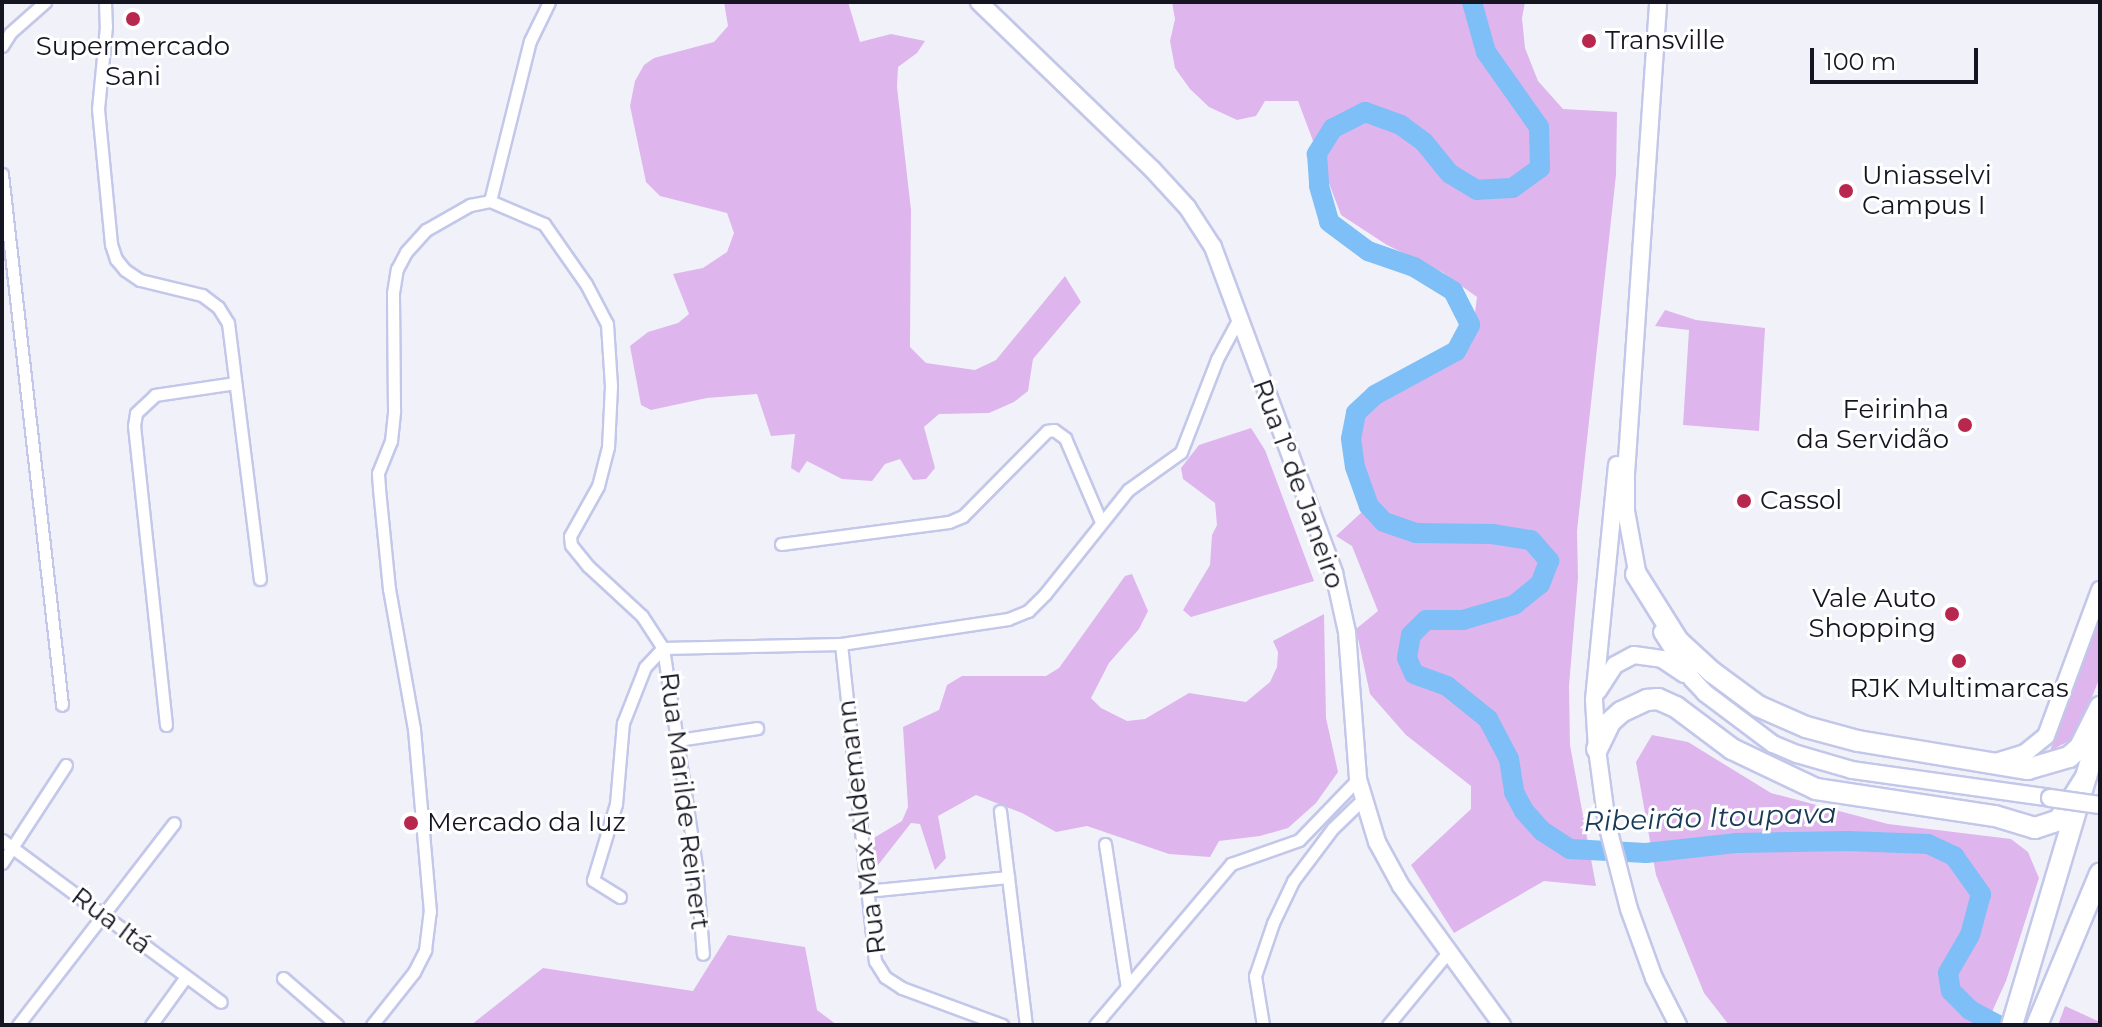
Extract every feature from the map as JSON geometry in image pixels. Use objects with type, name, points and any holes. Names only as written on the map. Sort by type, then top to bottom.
[{"type":"highway","points":[[1636,574],[1678,641],[1712,672],[1758,706],[1785,720],[1831,734],[2028,769],[2069,757],[2080,747],[2100,707]]},
{"type":"highway","points":[[1597,749],[1610,722],[1621,712],[1632,705],[1658,699],[1676,707],[1732,749],[1816,789],[1995,816],[2035,828],[2059,820],[2086,777]]},
{"type":"highway","points":[[2012,1025],[2100,730]]},
{"type":"highway","points":[[2037,1025],[2043,1003],[2059,974],[2100,874]]},
{"type":"main road","name":"Rua 1º de Janeiro","points":[[979,2],[1187,207],[1213,247],[1334,573],[1347,632],[1358,779],[1377,842],[1401,886],[1502,1025]]},
{"type":"main road","points":[[1658,2],[1626,511],[1636,574],[1654,616],[1692,679]]},
{"type":"main road","points":[[1632,385],[1616,474],[1594,700],[1597,749],[1607,824],[1629,909],[1654,978],[1678,1025]]},
{"type":"main road","points":[[1993,763],[2025,753],[2046,736],[2100,590]]},
{"type":"main road","points":[[1594,700],[1606,674],[1615,665],[1634,655],[1662,659],[1773,744],[1810,759],[1852,770],[2100,805]]},
{"type":"street","points":[[2,46],[10,33],[45,2]]},
{"type":"street","points":[[105,2],[106,26],[98,109],[111,244],[116,259],[140,280],[202,295],[218,307],[228,323],[260,579]]},
{"type":"street","points":[[490,201],[530,41],[549,2]]},
{"type":"street","points":[[2,174],[62,705]]},
{"type":"street","points":[[372,1025],[414,972],[429,934],[430,889],[414,729],[389,589],[378,473],[391,441],[394,410],[393,293],[397,269],[406,252],[426,230],[470,205],[490,201],[527,214],[544,224],[586,284],[607,324],[611,386],[608,447],[598,486],[573,528],[571,545],[588,566],[642,616],[663,648]]},
{"type":"street","points":[[620,897],[593,880],[616,804],[623,723],[645,667],[663,648],[841,644],[1008,619],[1028,611],[1140,478],[1181,452],[1217,359],[1238,320]]},
{"type":"street","points":[[166,725],[134,426],[136,413],[155,395],[235,383]]},
{"type":"street","points":[[781,544],[949,522],[963,516],[1047,431],[1054,430],[1065,438],[1101,522]]},
{"type":"street","name":"Rua Max Aldemann","points":[[841,644],[875,961],[885,977],[902,988],[1002,1025]]},
{"type":"street","name":"Rua Marilde Reinert","points":[[663,648],[696,866],[703,954]]},
{"type":"street","points":[[678,740],[757,728]]},
{"type":"street","points":[[2,863],[66,765]]},
{"type":"street","points":[[1095,1025],[1231,864],[1242,857],[1299,840],[1358,779]]},
{"type":"street","points":[[1263,1025],[1255,976],[1273,923],[1293,881],[1333,828],[1362,800]]},
{"type":"street","points":[[1000,811],[1026,1025]]},
{"type":"street","points":[[18,1025],[174,823]]},
{"type":"street","name":"Rua Itá","points":[[2,840],[221,1002]]},
{"type":"street","points":[[1105,844],[1127,987]]},
{"type":"street","points":[[866,891],[1008,877]]},
{"type":"street","points":[[1388,1025],[1449,951]]},
{"type":"street","points":[[151,1025],[185,978]]},
{"type":"street","points":[[283,978],[337,1025]]},
{"type":"shaded area","points":[[724,2],[848,2],[860,42],[891,34],[925,41],[917,53],[898,67],[897,87],[911,210],[910,347],[926,363],[975,370],[996,360],[1065,276],[1081,302],[1033,359],[1028,391],[1014,402],[989,413],[939,414],[924,427],[935,468],[926,479],[913,480],[900,459],[885,464],[872,481],[842,479],[807,461],[799,473],[791,468],[795,434],[771,436],[757,394],[707,398],[651,410],[641,405],[630,346],[648,332],[678,323],[689,314],[673,274],[703,268],[727,252],[734,233],[727,213],[660,196],[646,182],[630,106],[635,81],[644,65],[654,58],[714,42],[728,26]]},
{"type":"shaded area","points":[[1172,2],[1525,2],[1522,18],[1525,48],[1538,81],[1563,109],[1617,112],[1616,175],[1577,531],[1578,578],[1569,686],[1570,745],[1596,886],[1544,881],[1454,933],[1411,865],[1471,809],[1471,786],[1406,735],[1370,694],[1356,629],[1378,611],[1352,546],[1336,536],[1376,499],[1369,491],[1355,451],[1358,429],[1368,411],[1385,395],[1434,374],[1471,345],[1477,297],[1442,272],[1387,245],[1341,215],[1298,101],[1265,101],[1256,116],[1237,120],[1209,107],[1190,89],[1175,68],[1170,41],[1175,19]]},
{"type":"shaded area","points":[[1665,310],[1696,320],[1765,328],[1759,431],[1683,425],[1689,330],[1655,326]]},
{"type":"shaded area","points":[[1251,428],[1265,450],[1314,581],[1191,617],[1183,610],[1210,565],[1212,535],[1217,525],[1215,503],[1183,479],[1181,468],[1199,445]]},
{"type":"shaded area","points":[[1132,574],[1148,611],[1139,629],[1109,663],[1091,698],[1101,708],[1127,721],[1145,719],[1189,693],[1246,702],[1270,682],[1277,667],[1278,652],[1273,641],[1324,614],[1326,718],[1338,772],[1316,803],[1288,828],[1260,836],[1219,841],[1210,857],[1169,854],[1087,826],[1056,832],[1022,813],[976,795],[938,816],[946,858],[935,870],[920,824],[911,823],[875,869],[867,858],[872,839],[902,821],[908,807],[903,727],[939,710],[947,685],[962,676],[1046,676],[1059,668],[1125,576]]},
{"type":"shaded area","points":[[2100,614],[2100,677],[2076,737],[2050,751]]},
{"type":"shaded area","points":[[1652,735],[1688,742],[1771,793],[1888,824],[2011,839],[2028,852],[2039,878],[2006,981],[1986,1025],[1729,1025],[1704,993],[1656,875],[1636,762]]},
{"type":"shaded area","points":[[728,935],[805,947],[817,1010],[837,1025],[471,1025],[543,968],[693,991]]},
{"type":"shaded area","points":[[2065,1006],[2100,1022],[2100,1025],[2058,1025]]},
{"type":"waterway","name":"Ribeirão Itoupava","points":[[1472,2],[1486,52],[1539,127],[1540,168],[1512,188],[1477,190],[1450,174],[1424,142],[1401,125],[1365,112],[1333,128],[1317,154],[1319,186],[1329,222],[1368,251],[1414,267],[1453,291],[1470,325],[1456,351],[1375,395],[1356,413],[1351,439],[1355,467],[1369,506],[1384,522],[1416,533],[1492,534],[1531,540],[1549,561],[1540,584],[1514,605],[1463,620],[1426,620],[1411,635],[1407,658],[1414,674],[1447,686],[1488,719],[1509,759],[1514,792],[1524,811],[1542,831],[1570,849],[1646,853],[1737,843],[1848,841],[1928,844],[1954,856],[1981,894],[1970,935],[1948,973],[1951,991],[1970,1010],[1998,1025]]},
{"type":"place","name":"Supermercado Sani","points":[[133,19]]},
{"type":"place","name":"Transville","points":[[1589,41]]},
{"type":"place","name":"Uniasselvi Campus I","points":[[1846,191]]},
{"type":"place","name":"Feirinha da Servidão","points":[[1965,425]]},
{"type":"place","name":"Cassol","points":[[1744,501]]},
{"type":"place","name":"Vale Auto Shopping","points":[[1952,614]]},
{"type":"place","name":"RJK Multimarcas","points":[[1959,661]]},
{"type":"place","name":"Mercado da luz","points":[[411,823]]}]
